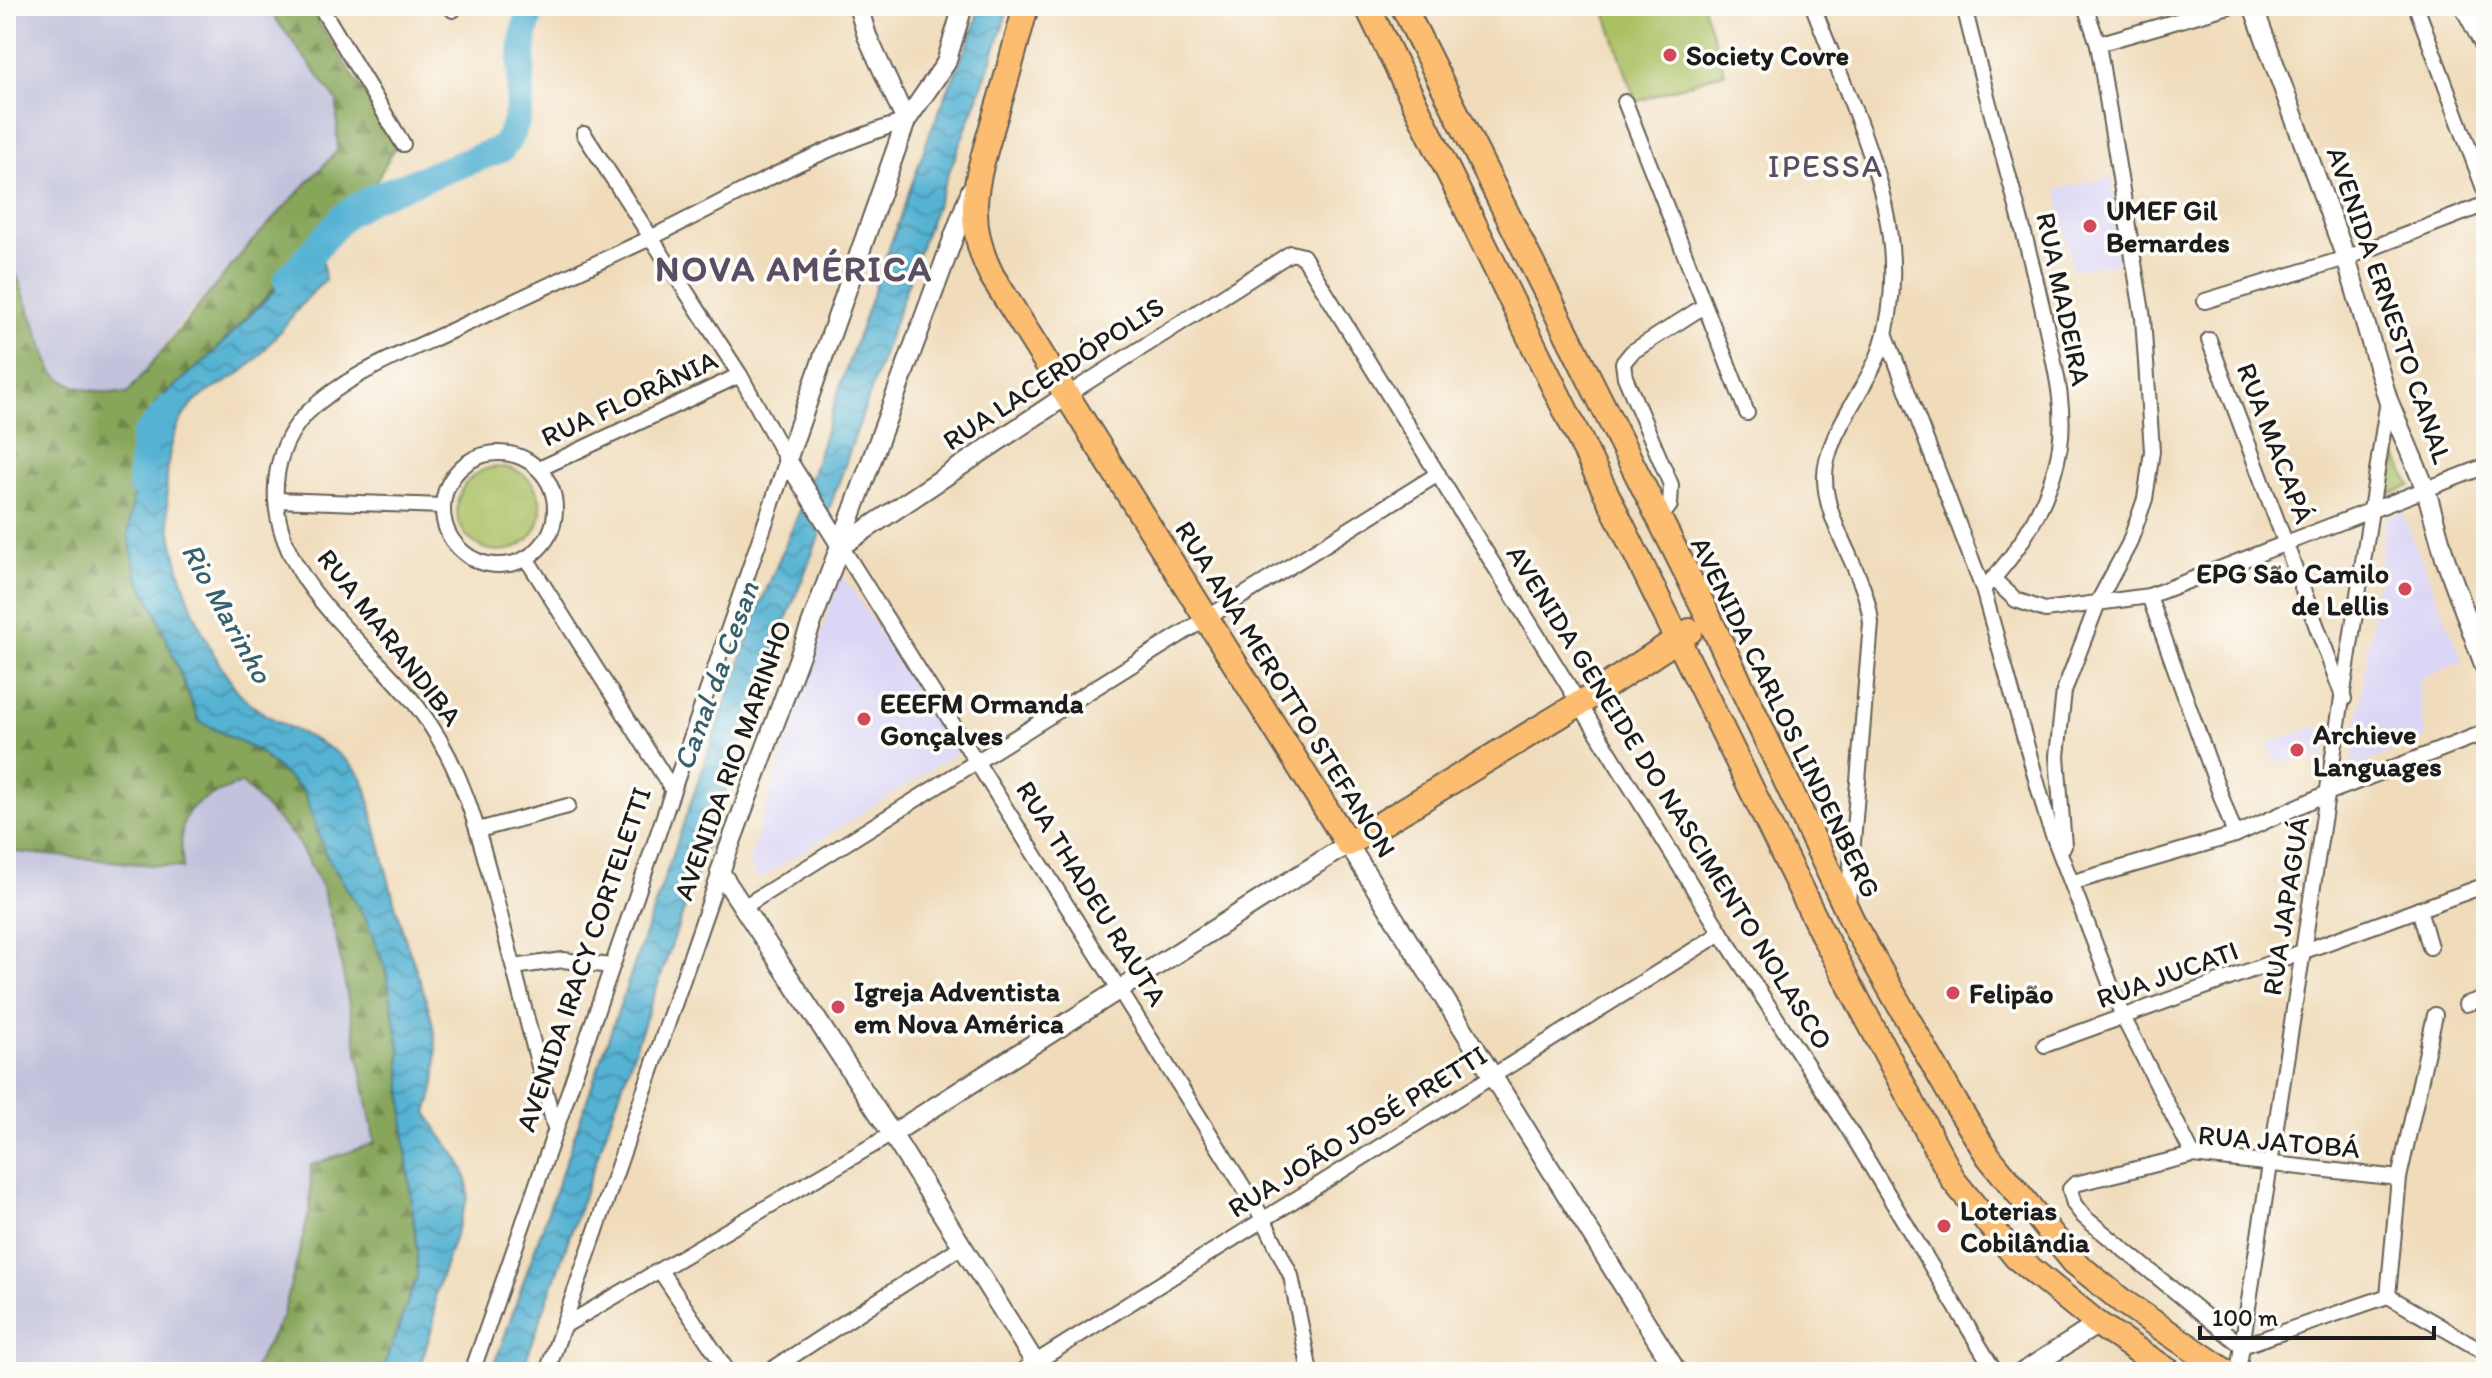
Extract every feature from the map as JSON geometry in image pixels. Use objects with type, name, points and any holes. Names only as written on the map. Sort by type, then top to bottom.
[{"type":"main road","name":"RUA ANA MEROTTO STEFANON","points":[[1026,6],[978,171],[974,219],[987,265],[1348,844]]},
{"type":"main road","points":[[1367,6],[1443,167],[1823,935],[1954,1181],[2016,1257],[2098,1324],[2170,1372]]},
{"type":"main road","name":"AVENIDA CARLOS LINDENBERG","points":[[1403,6],[1658,522],[1710,620],[1847,911],[1956,1104],[1989,1157],[2074,1262],[2122,1301],[2226,1372]]},
{"type":"main road","points":[[1348,844],[1579,704],[1710,620]]},
{"type":"street","points":[[320,6],[403,144]]},
{"type":"street","points":[[858,6],[867,36],[906,121]]},
{"type":"street","name":"AVENIDA IRACY CORTELETTI","points":[[472,1372],[554,1125],[906,121],[929,93],[956,39],[963,6]]},
{"type":"street","points":[[1813,6],[1887,208],[1894,266],[1885,333],[1872,370],[1829,452],[1825,476],[1828,500],[1865,592],[1871,623],[1847,911]]},
{"type":"street","name":"RUA MADEIRA","points":[[1964,6],[2030,249],[2060,395],[2061,444],[2052,482],[2031,525],[1988,584]]},
{"type":"street","points":[[2064,859],[2058,723],[2064,691],[2099,600],[2129,544],[2145,499],[2152,451],[2143,318],[2098,44],[2085,6]]},
{"type":"street","points":[[2098,44],[2229,6]]},
{"type":"street","name":"AVENIDA ERNESTO CANAL","points":[[2253,6],[2346,258],[2388,400],[2426,490],[2445,558],[2486,670]]},
{"type":"street","points":[[2416,6],[2486,194]]},
{"type":"street","points":[[2464,6],[2486,48]]},
{"type":"street","points":[[893,92],[929,93]]},
{"type":"street","points":[[1625,102],[1747,413]]},
{"type":"street","name":"RUA MARANDIBA","points":[[554,1125],[478,830],[458,772],[438,735],[305,576],[287,546],[276,500],[278,468],[293,430],[333,391],[384,362],[651,238],[834,147],[906,121]]},
{"type":"street","name":"RUA THADEU RAUTA","points":[[584,134],[740,375],[787,460],[1264,1220],[1288,1268],[1310,1372]]},
{"type":"street","name":"AVENIDA RIO MARINHO","points":[[547,1372],[720,872],[978,171]]},
{"type":"street","points":[[2205,301],[2346,258],[2486,204]]},
{"type":"street","name":"RUA LACERDÓPOLIS","points":[[841,546],[1067,395],[1291,253],[1297,253]]},
{"type":"street","name":"AVENIDA GENEIDE DO NASCIMENTO NOLASCO","points":[[1297,253],[1303,256],[1721,933],[1848,1128],[1995,1372]]},
{"type":"street","points":[[1658,522],[1670,505],[1671,485],[1625,377],[1623,363],[1632,352],[1704,306]]},
{"type":"street","points":[[1885,333],[1988,584],[2048,822],[2074,882],[2123,1017],[2193,1155]]},
{"type":"street","name":"RUA MACAPÁ","points":[[2209,340],[2344,700]]},
{"type":"street","name":"RUA FLORÂNIA","points":[[539,469],[740,375]]},
{"type":"street","name":"RUA JAPAGUÁ","points":[[2238,1372],[2374,508],[2388,400]]},
{"type":"street","points":[[511,454],[539,469],[554,495],[554,524],[538,550],[526,558],[493,565],[469,556],[451,538],[443,506],[453,476],[479,456],[511,454]]},
{"type":"street","points":[[1988,584],[2016,600],[2045,610],[2099,600],[2149,596],[2486,466]]},
{"type":"street","points":[[745,906],[1438,474]]},
{"type":"street","points":[[276,500],[443,506]]},
{"type":"street","points":[[526,558],[672,789]]},
{"type":"street","points":[[2149,596],[2235,835]]},
{"type":"street","points":[[2074,882],[2235,835],[2330,792],[2486,732]]},
{"type":"street","points":[[478,830],[568,806]]},
{"type":"street","points":[[564,1326],[892,1134],[1348,844]]},
{"type":"street","name":"RUA ANA MEROTTO STEFANON","points":[[1348,844],[1677,1372]]},
{"type":"street","points":[[720,872],[892,1134],[962,1246],[1032,1369]]},
{"type":"street","name":"RUA JUCATI","points":[[2045,1045],[2486,885]]},
{"type":"street","points":[[2419,909],[2430,947]]},
{"type":"street","name":"RUA JOÃO JOSÉ PRETTI","points":[[1032,1369],[1721,933]]},
{"type":"street","points":[[514,967],[563,960],[611,966]]},
{"type":"street","points":[[2466,1004],[2486,998]]},
{"type":"street","points":[[2388,1296],[2399,1178],[2435,1015]]},
{"type":"street","name":"RUA JATOBÁ","points":[[2242,1346],[2084,1217],[2074,1204],[2070,1189],[2075,1184],[2193,1155],[2399,1178]]},
{"type":"street","points":[[768,1372],[962,1246]]},
{"type":"street","points":[[661,1272],[728,1371]]},
{"type":"street","points":[[2242,1346],[2388,1296],[2486,1353]]},
{"type":"street","points":[[2023,1372],[2098,1324]]},
{"type":"shaded area","points":[[6,6],[266,6],[337,101],[337,151],[184,319],[128,394],[84,390],[62,381],[53,372],[6,247]]},
{"type":"shaded area","name":"UMEF Gil Bernardes","points":[[2112,177],[2119,263],[2072,270],[2057,189]]},
{"type":"shaded area","name":"EPG São Camilo de Lellis","points":[[2402,512],[2463,661],[2418,680],[2425,738],[2351,770],[2386,518]]},
{"type":"shaded area","name":"EEEFM Ormanda Gonçalves","points":[[844,576],[955,754],[758,880],[748,863],[839,579]]},
{"type":"shaded area","name":"Archieve Languages","points":[[2319,725],[2326,757],[2275,762],[2268,743]]},
{"type":"shaded area","points":[[242,783],[296,839],[321,885],[336,936],[375,1143],[311,1165],[310,1210],[283,1315],[252,1372],[6,1372],[6,851],[182,868],[180,838],[185,815],[198,800]]},
{"type":"green space","points":[[266,6],[308,6],[397,144],[364,203],[286,276],[208,358],[156,402],[137,576],[156,612],[199,721],[258,751],[304,792],[326,855],[366,919],[386,971],[400,1050],[417,1276],[382,1372],[252,1372],[283,1315],[310,1210],[311,1165],[375,1143],[336,936],[321,885],[296,839],[242,783],[209,796],[190,810],[182,832],[183,868],[6,851],[6,247],[53,372],[79,387],[127,394],[248,246],[337,151],[337,101]]},
{"type":"green space","name":"Society Covre","points":[[1603,6],[1703,6],[1725,72],[1636,102]]},
{"type":"green space","points":[[2396,455],[2411,486],[2384,496]]},
{"type":"green space","points":[[499,467],[515,470],[529,479],[538,493],[541,509],[538,525],[529,539],[515,548],[499,551],[483,548],[469,539],[460,525],[457,509],[460,493],[469,479],[483,470]]},
{"type":"water","points":[[980,6],[1009,6],[820,533],[784,624],[522,1372],[492,1372],[758,610],[803,503],[838,392],[931,130],[972,34]]},
{"type":"water","points":[[311,253],[322,255],[325,280],[249,366],[200,398],[186,412],[172,442],[167,476],[168,515],[187,594],[202,631],[237,690],[265,714],[316,740],[347,761],[360,775],[367,791],[397,914],[433,1027],[436,1069],[427,1112],[460,1162],[467,1184],[468,1197],[435,1295],[434,1322],[418,1372],[382,1372],[417,1276],[400,1050],[386,971],[366,919],[326,855],[304,792],[258,751],[199,721],[156,612],[137,576],[128,535],[138,458],[156,402],[208,358]]},
{"type":"waterway","name":"Rio Marinho","points":[[287,280],[345,215],[372,198],[501,149],[517,117],[523,42],[533,6]]},
{"type":"waterway","name":"Rio Marinho","points":[[141,484],[144,438],[170,408]]},
{"type":"place","name":"Society Covre","points":[[1670,55]]},
{"type":"place","name":"UMEF Gil Bernardes","points":[[2090,226]]},
{"type":"place","name":"EPG São Camilo de Lellis","points":[[2405,589]]},
{"type":"place","name":"EEEFM Ormanda Gonçalves","points":[[864,719]]},
{"type":"place","name":"Archieve Languages","points":[[2297,750]]},
{"type":"place","name":"Felipão","points":[[1953,993]]},
{"type":"place","name":"Igreja Adventista em Nova América","points":[[838,1007]]},
{"type":"place","name":"Loterias Cobilândia","points":[[1944,1226]]},
{"type":"district","name":"IPESSA","points":[[1826,166]]},
{"type":"district","name":"NOVA AMÉRICA","points":[[794,268]]},
{"type":"water label","name":"Canal da Cesan","points":[[716,676]]}]
